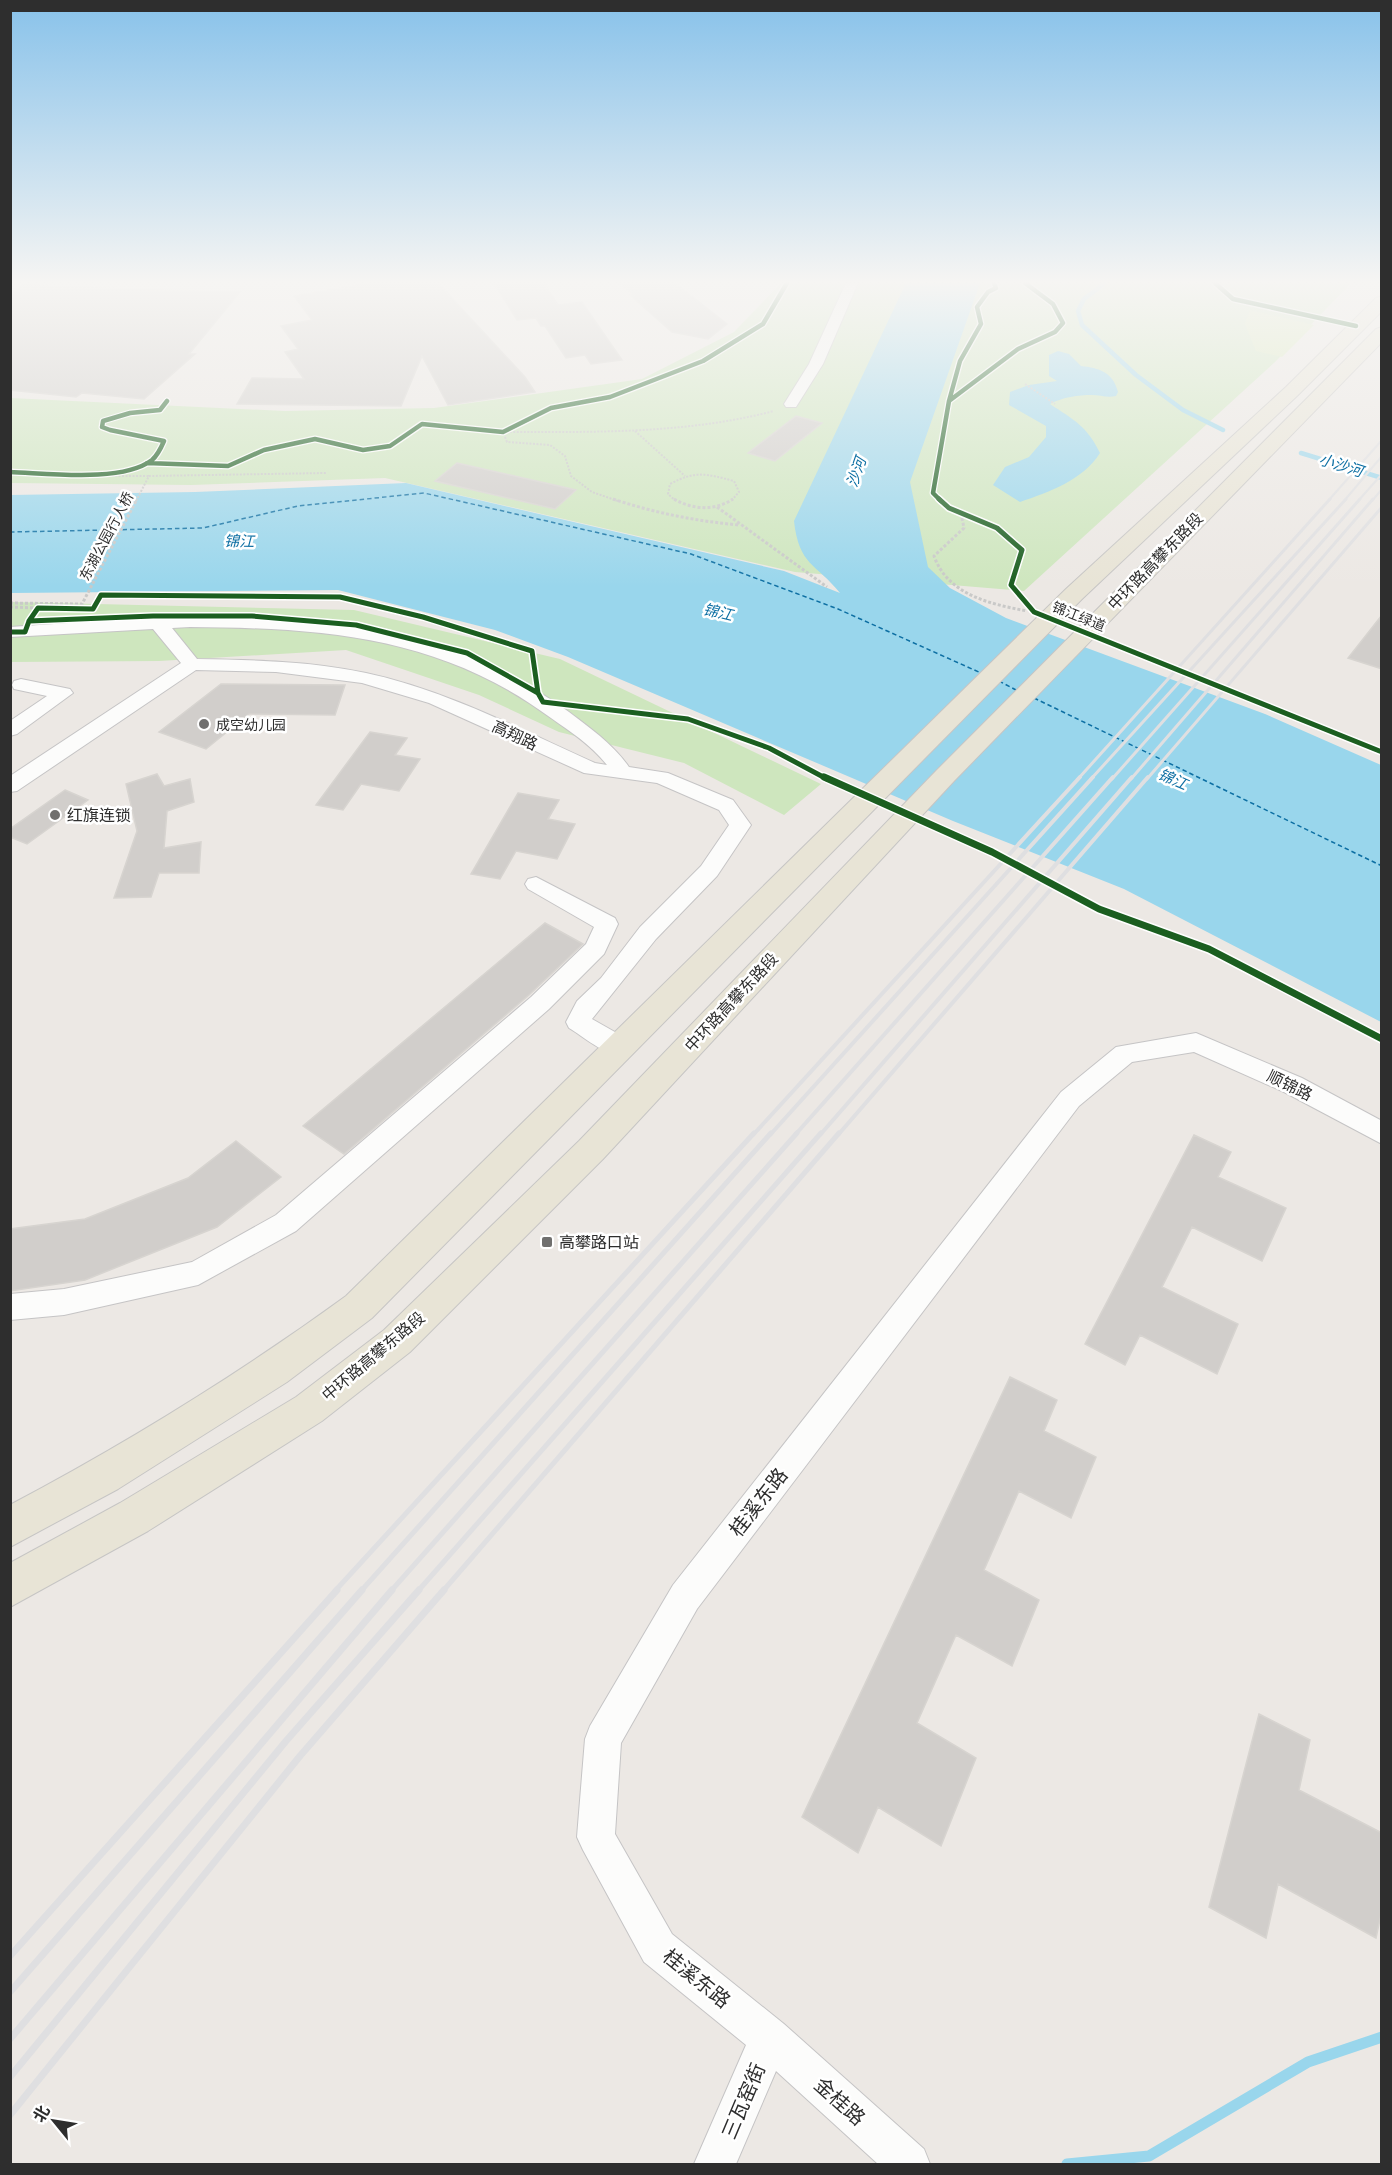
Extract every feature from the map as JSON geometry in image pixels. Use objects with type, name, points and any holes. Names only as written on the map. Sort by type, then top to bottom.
[{"type":"main road","name":"中环路高攀东路段","points":[[10,1527],[104,1476],[274,1370],[359,1307],[1074,594],[1298,384]]},
{"type":"main road","name":"中环路高攀东路段","points":[[10,1586],[134,1517],[309,1409],[397,1341],[591,1150],[1111,606],[1330,384]]},
{"type":"street","points":[[791,404],[803,384]]},
{"type":"street","points":[[18,632],[157,622],[252,623],[367,634],[452,655],[543,702],[611,753],[622,772]]},
{"type":"street","points":[[10,786],[192,664],[157,622]]},
{"type":"street","name":"高翔路","points":[[192,664],[276,666],[364,678],[436,699],[591,769],[661,777],[726,805],[740,825],[709,871],[648,933],[609,984],[586,1007],[578,1022],[620,1047]]},
{"type":"street","points":[[10,730],[63,693],[14,688]]},
{"type":"street","points":[[10,1306],[64,1302],[198,1273],[286,1223],[540,1003],[596,948],[607,924],[536,884]]},
{"type":"street","name":"顺锦路","points":[[1196,1042],[1293,1085],[1382,1134]]},
{"type":"street","name":"桂溪东路","points":[[770,2038],[658,1948],[596,1837],[603,1739],[685,1597],[1070,1099],[1125,1054],[1196,1042]]},
{"type":"street","name":"三瓦窑街","points":[[715,2164],[770,2038]]},
{"type":"street","name":"金桂路","points":[[770,2038],[909,2164]]},
{"type":"path","points":[[1026,384],[1055,404]]},
{"type":"path","points":[[492,431],[635,431],[727,424],[791,404]]},
{"type":"path","points":[[503,432],[523,422]]},
{"type":"path","points":[[635,431],[685,476]]},
{"type":"path","points":[[503,432],[507,442],[520,445],[550,445],[565,456],[571,476],[592,492],[646,510],[700,521],[739,525]]},
{"type":"path","points":[[110,474],[138,465]]},
{"type":"path","points":[[217,465],[228,466]]},
{"type":"path","points":[[326,473],[337,469]]},
{"type":"path","points":[[100,472],[149,476]]},
{"type":"path","points":[[716,474],[734,481],[739,492],[736,497],[716,506],[688,506],[672,499],[668,494],[670,484],[685,476],[716,474]]},
{"type":"path","points":[[716,506],[827,587]]},
{"type":"path","points":[[958,511],[970,516]]},
{"type":"path","points":[[958,511],[964,528],[934,556],[936,566],[960,589],[977,599],[1034,612]]},
{"type":"path","points":[[18,632],[38,608],[93,609]]},
{"type":"green space","points":[[603,384],[1250,384],[1024,591],[795,572],[385,478],[191,485],[11,483],[10,398],[285,411],[434,408]]},
{"type":"green space","points":[[11,602],[354,610],[560,659],[821,784],[784,815],[684,763],[559,732],[479,695],[346,650],[159,661],[11,662]]},
{"type":"water","points":[[858,384],[944,384],[910,482],[928,567],[950,588],[1006,618],[1265,714],[1381,765],[1381,1022],[1124,889],[953,821],[568,657],[495,630],[338,590],[11,593],[10,495],[195,492],[406,483],[784,571],[840,593],[804,556],[796,536],[794,521]]},
{"type":"water","points":[[1116,384],[1118,392],[1116,396],[1076,396],[1050,404],[1085,430],[1100,453],[1075,478],[1020,502],[993,485],[1005,467],[1029,457],[1046,437],[1046,426],[1009,405],[1010,392],[1029,385]]},
{"type":"building","points":[[10,384],[160,384],[144,399],[82,393],[76,397],[10,390]]},
{"type":"building","points":[[248,384],[410,384],[401,406],[237,404]]},
{"type":"building","points":[[437,384],[530,384],[535,392],[448,405]]},
{"type":"building","points":[[796,416],[822,423],[775,461],[748,453]]},
{"type":"building","points":[[457,463],[576,490],[555,509],[435,481]]},
{"type":"building","points":[[1382,615],[1382,669],[1348,658]]},
{"type":"building","name":"成空幼儿园","points":[[221,684],[345,685],[335,715],[249,714],[206,749],[159,732]]},
{"type":"building","points":[[370,732],[407,738],[395,755],[420,759],[399,791],[361,784],[343,810],[316,805]]},
{"type":"building","points":[[157,774],[164,786],[190,779],[194,802],[167,811],[164,848],[201,842],[199,873],[159,873],[151,897],[114,898],[137,831],[126,784]]},
{"type":"building","points":[[65,790],[88,800],[27,844],[10,837],[10,829]]},
{"type":"building","points":[[518,793],[559,800],[548,819],[575,824],[557,859],[516,851],[500,879],[471,874]]},
{"type":"building","points":[[545,923],[583,944],[529,995],[344,1154],[303,1126]]},
{"type":"building","points":[[1194,1135],[1231,1152],[1218,1177],[1286,1208],[1262,1261],[1192,1227],[1162,1287],[1238,1324],[1217,1374],[1140,1335],[1125,1365],[1085,1344]]},
{"type":"building","points":[[236,1141],[281,1177],[217,1227],[85,1280],[10,1291],[10,1229],[85,1219],[188,1178]]},
{"type":"building","points":[[1010,1377],[1057,1400],[1044,1431],[1096,1457],[1071,1518],[1019,1491],[984,1570],[1039,1600],[1012,1666],[956,1635],[917,1723],[976,1758],[941,1846],[878,1807],[858,1853],[802,1817]]},
{"type":"building","points":[[1259,1714],[1310,1740],[1299,1790],[1382,1833],[1382,1910],[1376,1938],[1278,1884],[1266,1938],[1209,1907]]},
{"type":"waterway","points":[[1149,384],[1183,410],[1223,430]]},
{"type":"waterway","name":"小沙河","points":[[1301,453],[1382,478]]},
{"type":"waterway","points":[[1067,2164],[1149,2156],[1308,2062],[1382,2037]]},
{"type":"ferry route","points":[[10,532],[203,528],[298,506],[424,493],[691,554],[838,609],[981,673]]},
{"type":"ferry route","points":[[999,681],[1016,690]]},
{"type":"ferry route","points":[[1034,698],[1382,866]]},
{"type":"railway","points":[[1328,501],[1382,440]]},
{"type":"railway","points":[[1344,501],[1382,456]]},
{"type":"railway","points":[[1358,501],[1382,474]]},
{"type":"railway","points":[[1372,501],[1382,489]]},
{"type":"railway","points":[[1078,779],[1330,499]]},
{"type":"railway","points":[[1091,779],[1346,499]]},
{"type":"railway","points":[[1112,779],[1360,499]]},
{"type":"railway","points":[[1131,779],[1373,499]]},
{"type":"railway","points":[[1147,779],[1382,507]]},
{"type":"railway","points":[[753,1135],[1080,777]]},
{"type":"railway","points":[[770,1135],[1093,777]]},
{"type":"railway","points":[[795,1135],[1113,777]]},
{"type":"railway","points":[[820,1135],[1132,777]]},
{"type":"railway","points":[[838,1135],[1148,777]]},
{"type":"railway","points":[[335,1591],[754,1133]]},
{"type":"railway","points":[[361,1591],[771,1133]]},
{"type":"railway","points":[[391,1591],[797,1133]]},
{"type":"railway","points":[[418,1591],[821,1133]]},
{"type":"railway","points":[[443,1591],[839,1133]]},
{"type":"railway","points":[[10,1956],[337,1590]]},
{"type":"railway","points":[[10,1992],[362,1590]]},
{"type":"railway","points":[[10,2039],[392,1590]]},
{"type":"railway","points":[[10,2077],[286,1741],[419,1590]]},
{"type":"railway","points":[[10,2115],[300,1756],[444,1590]]},
{"type":"cycle path","points":[[147,463],[228,466],[264,450],[315,439],[363,450],[390,446],[422,424],[503,432],[551,408],[610,397],[642,384]]},
{"type":"cycle path","points":[[949,401],[954,384]]},
{"type":"cycle path","name":"锦江绿道","points":[[971,384],[949,401],[933,493],[949,508],[997,528],[1022,550],[1011,585],[1034,612],[1382,752]]},
{"type":"cycle path","points":[[10,472],[99,473],[133,468],[147,463],[158,454],[164,441],[110,430],[102,427],[103,421],[130,413],[160,410],[167,401]]},
{"type":"cycle path","points":[[29,621],[38,608],[93,609],[101,595],[340,597],[423,617],[532,651],[538,693]]},
{"type":"cycle path","points":[[10,632],[25,632],[29,621],[153,616],[252,616],[356,625],[467,653],[538,693],[543,702],[688,719],[769,748],[830,780],[992,852],[1099,909],[1209,949],[1382,1039]]},
{"type":"place","name":"成空幼儿园","points":[[204,724]]},
{"type":"place","name":"红旗连锁","points":[[55,815]]},
{"type":"place","name":"高攀路口站","points":[[547,1242]]},
{"type":"water label","name":"沙河","points":[[856,472]]},
{"type":"water label","name":"锦江","points":[[239,541]]},
{"type":"water label","name":"锦江","points":[[718,612]]},
{"type":"water label","name":"锦江","points":[[1173,779]]}]
